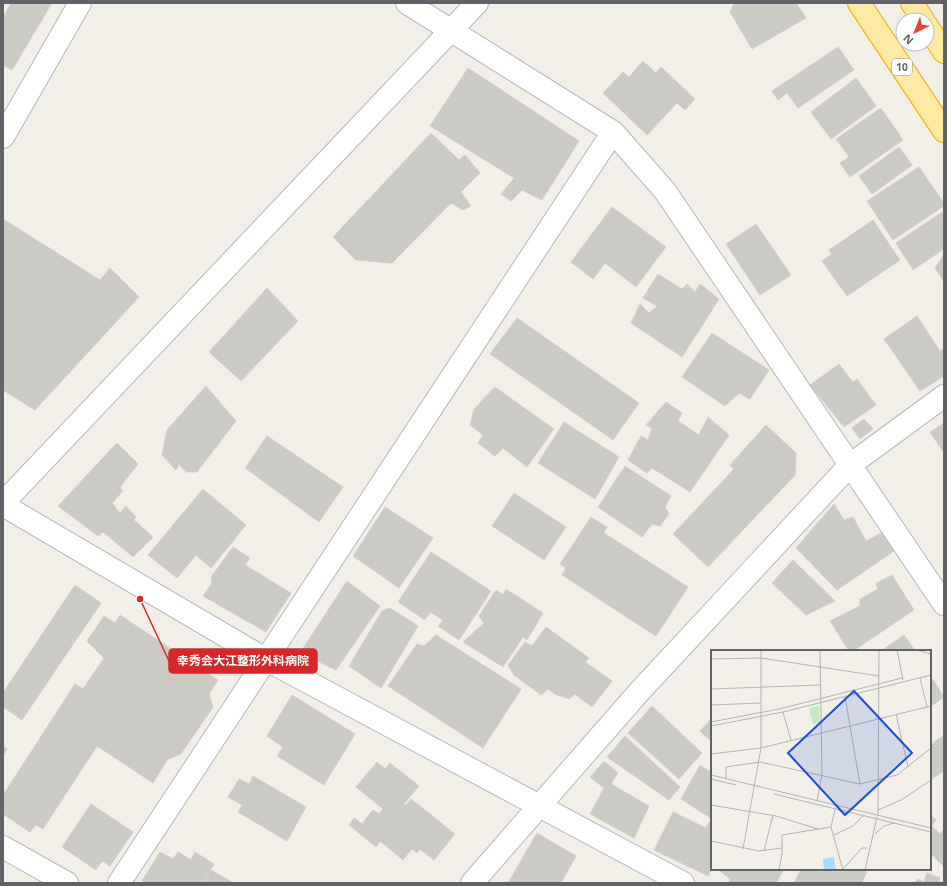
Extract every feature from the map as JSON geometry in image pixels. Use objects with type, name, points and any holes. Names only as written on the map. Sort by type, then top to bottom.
[{"type":"highway","name":"10","points":[[859,3],[944,131]]},
{"type":"highway","points":[[912,3],[918,12]]},
{"type":"highway","points":[[935,38],[944,52]]},
{"type":"street","points":[[3,137],[80,3]]},
{"type":"street","points":[[407,3],[613,132],[666,191],[944,604]]},
{"type":"street","points":[[477,3],[3,504],[265,659],[683,883]]},
{"type":"street","points":[[119,883],[613,132]]},
{"type":"street","points":[[472,883],[639,692],[850,465],[944,396]]},
{"type":"street","points":[[3,847],[67,883]]},
{"type":"building","points":[[11,3],[52,3],[12,70],[3,65],[3,17]]},
{"type":"building","points":[[734,3],[796,3],[806,18],[752,49],[730,12]]},
{"type":"building","points":[[838,47],[854,70],[798,108],[787,93],[778,100],[772,91]]},
{"type":"building","points":[[643,61],[656,73],[661,67],[695,99],[685,110],[677,103],[647,135],[603,93],[623,72],[629,77]]},
{"type":"building","points":[[468,68],[579,141],[542,200],[522,190],[511,201],[501,194],[514,178],[430,126]]},
{"type":"building","points":[[856,78],[876,106],[831,139],[811,112]]},
{"type":"building","points":[[881,108],[903,140],[850,177],[840,163],[849,157],[836,139]]},
{"type":"building","points":[[431,133],[459,160],[465,155],[480,173],[461,192],[471,206],[463,210],[451,203],[392,263],[356,260],[333,237]]},
{"type":"building","points":[[899,147],[912,165],[872,194],[859,176]]},
{"type":"building","points":[[919,167],[944,203],[944,206],[893,240],[867,201]]},
{"type":"building","points":[[612,207],[666,247],[636,287],[605,263],[593,279],[571,262]]},
{"type":"building","points":[[944,211],[944,249],[913,270],[896,243]]},
{"type":"building","points":[[3,219],[100,280],[110,268],[139,297],[35,410],[3,390]]},
{"type":"building","points":[[873,220],[900,260],[847,296],[822,261],[832,254],[829,250]]},
{"type":"building","points":[[756,224],[791,275],[760,295],[726,244]]},
{"type":"building","points":[[944,254],[944,282],[935,268]]},
{"type":"building","points":[[658,274],[682,289],[687,284],[695,292],[700,284],[719,299],[682,357],[631,323],[640,304],[649,313],[657,306],[643,298]]},
{"type":"building","points":[[267,288],[298,321],[241,381],[209,352]]},
{"type":"building","points":[[917,316],[940,351],[944,348],[944,376],[920,391],[884,339]]},
{"type":"building","points":[[517,318],[639,403],[613,440],[490,354]]},
{"type":"building","points":[[712,333],[769,370],[750,399],[739,393],[725,406],[682,377]]},
{"type":"building","points":[[839,364],[853,382],[857,379],[876,405],[844,427],[810,385]]},
{"type":"building","points":[[206,386],[236,421],[197,472],[186,472],[179,464],[176,470],[162,455],[167,430]]},
{"type":"building","points":[[495,387],[554,429],[527,467],[503,448],[495,456],[478,443],[483,435],[470,425],[474,409]]},
{"type":"building","points":[[666,402],[682,413],[678,421],[699,435],[708,417],[729,435],[690,492],[652,468],[647,473],[628,460],[641,436],[648,440],[652,428],[646,425]]},
{"type":"building","points":[[864,419],[873,429],[860,439],[852,428]]},
{"type":"building","points":[[564,422],[619,457],[595,499],[538,463]]},
{"type":"building","points":[[944,423],[944,453],[930,432]]},
{"type":"building","points":[[766,425],[796,453],[795,475],[708,567],[673,534],[734,469],[730,465]]},
{"type":"building","points":[[267,436],[343,487],[319,522],[245,468]]},
{"type":"building","points":[[117,443],[138,464],[120,487],[123,491],[112,503],[120,513],[126,506],[136,517],[134,520],[153,537],[133,557],[103,532],[98,536],[58,506]]},
{"type":"building","points":[[625,466],[671,496],[665,507],[669,514],[660,526],[652,524],[642,537],[598,507]]},
{"type":"building","points":[[203,489],[246,525],[211,568],[196,555],[177,578],[148,555]]},
{"type":"building","points":[[514,493],[566,527],[544,560],[492,526]]},
{"type":"building","points":[[834,504],[844,520],[853,517],[866,541],[883,532],[894,551],[837,590],[796,548]]},
{"type":"building","points":[[385,507],[433,538],[399,588],[353,556]]},
{"type":"building","points":[[591,517],[607,527],[604,533],[688,587],[656,636],[562,575],[566,568],[560,564]]},
{"type":"building","points":[[233,547],[250,558],[245,565],[291,593],[266,632],[203,596],[212,583],[211,577]]},
{"type":"building","points":[[431,552],[491,591],[459,640],[438,626],[443,620],[430,612],[425,620],[398,602]]},
{"type":"building","points":[[793,560],[835,601],[806,615],[772,583]]},
{"type":"building","points":[[892,575],[914,610],[854,650],[848,650],[830,621],[860,606],[860,599],[878,589],[876,583]]},
{"type":"building","points":[[347,581],[380,606],[336,670],[300,653]]},
{"type":"building","points":[[75,585],[101,603],[22,720],[3,707],[3,693]]},
{"type":"building","points":[[506,589],[543,613],[527,640],[523,637],[503,667],[463,642],[484,623],[479,616],[496,590],[503,595]]},
{"type":"building","points":[[390,608],[418,626],[381,688],[349,666],[382,611]]},
{"type":"building","points":[[120,615],[218,680],[209,694],[213,707],[181,754],[168,759],[153,783],[97,746],[43,829],[36,825],[30,832],[3,814],[3,795],[75,684],[83,689],[104,658],[87,641],[104,616],[115,623]]},
{"type":"building","points":[[546,627],[589,658],[585,662],[612,681],[592,707],[575,694],[569,699],[555,694],[548,689],[541,695],[514,675],[508,665],[525,642],[532,646]]},
{"type":"building","points":[[436,635],[521,689],[483,748],[388,686],[417,644],[424,646]]},
{"type":"building","points":[[904,635],[914,650],[882,650]]},
{"type":"building","points":[[931,677],[944,697],[931,706]]},
{"type":"building","points":[[292,695],[355,734],[324,785],[277,756],[283,747],[267,736]]},
{"type":"building","points":[[652,706],[702,753],[679,779],[628,733]]},
{"type":"building","points":[[711,719],[711,741],[700,731]]},
{"type":"building","points":[[944,735],[944,771],[932,779],[931,777],[931,744]]},
{"type":"building","points":[[625,736],[680,787],[669,800],[607,757]]},
{"type":"building","points":[[3,746],[7,749],[3,756]]},
{"type":"building","points":[[604,761],[618,773],[611,784],[649,806],[634,838],[590,814],[604,788],[590,777]]},
{"type":"building","points":[[377,762],[385,769],[390,763],[419,786],[404,804],[405,806],[411,799],[455,834],[434,860],[420,849],[417,853],[412,849],[403,860],[380,841],[376,847],[349,825],[354,818],[362,824],[373,810],[379,814],[383,809],[356,787]]},
{"type":"building","points":[[700,765],[711,772],[711,818],[681,799]]},
{"type":"building","points":[[253,776],[306,807],[287,841],[238,812],[242,805],[228,797],[239,779],[249,784]]},
{"type":"building","points":[[91,804],[133,832],[110,866],[102,861],[96,870],[62,847]]},
{"type":"building","points":[[673,812],[706,828],[709,822],[711,823],[711,870],[708,876],[654,850]]},
{"type":"building","points":[[931,816],[936,820],[932,826],[940,834],[944,829],[944,867],[931,854]]},
{"type":"building","points":[[537,833],[576,856],[561,883],[508,883]]},
{"type":"building","points":[[160,852],[173,859],[178,852],[191,860],[195,852],[214,864],[202,883],[145,883],[142,881]]},
{"type":"building","points":[[211,870],[234,883],[203,883]]},
{"type":"building","points":[[783,870],[776,883],[729,883],[730,879],[720,871]]},
{"type":"building","points":[[800,870],[863,870],[867,872],[862,883],[794,883]]},
{"type":"building","points":[[927,873],[940,878],[939,883],[915,883],[917,879],[924,882]]},
{"type":"place","name":"幸秀会大江整形外科病院","points":[[140,599]]}]
